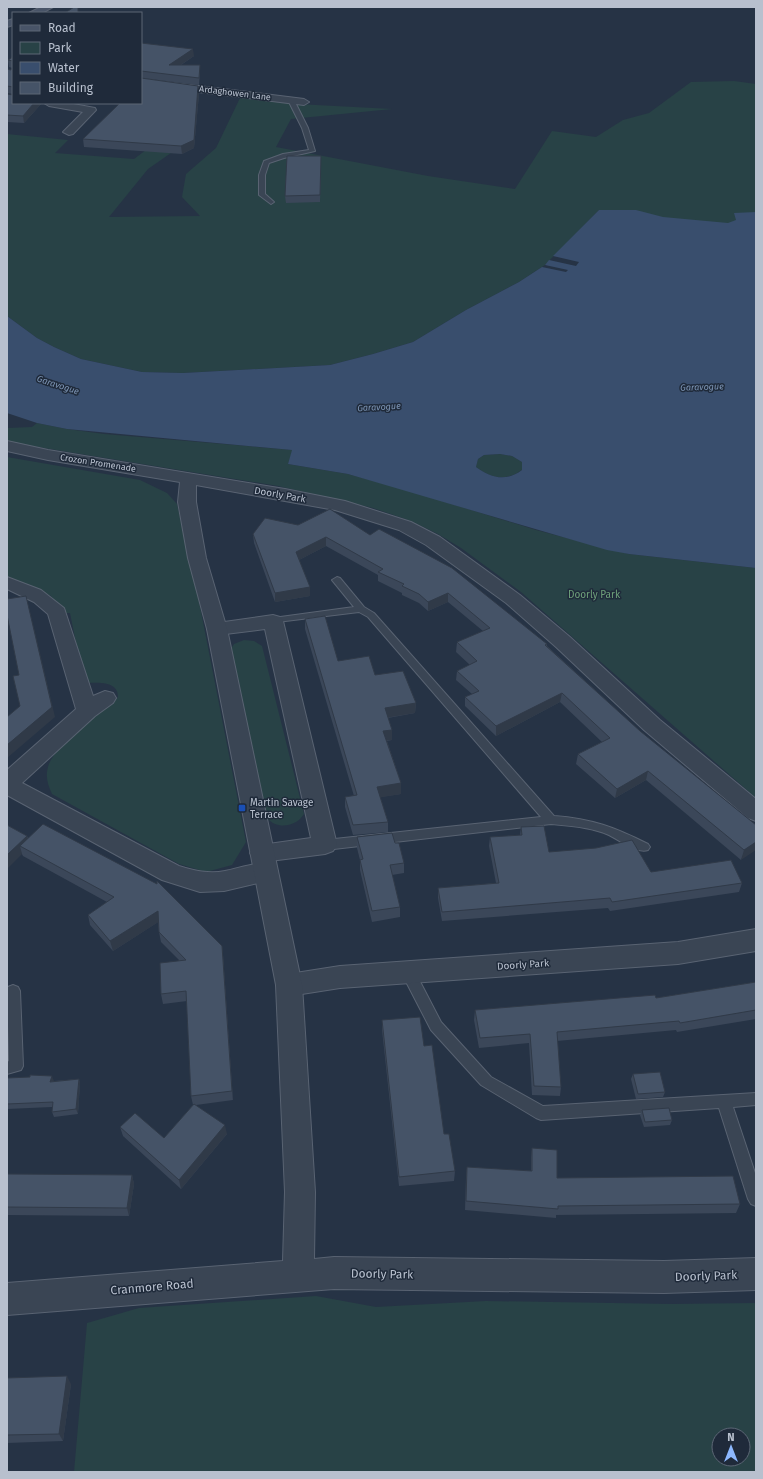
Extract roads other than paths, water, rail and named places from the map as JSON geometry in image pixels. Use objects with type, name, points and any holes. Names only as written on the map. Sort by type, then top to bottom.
[{"type":"main road","points":[[36,12],[49,7]]},
{"type":"street","name":"Ardaghowen Lane","points":[[142,82],[304,102]]},
{"type":"street","points":[[55,104],[91,110],[69,132]]},
{"type":"street","name":"Crozon Promenade","points":[[7,446],[48,455],[190,478]]},
{"type":"street","points":[[190,478],[186,485],[197,558],[217,629],[289,986],[300,1192],[298,1275]]},
{"type":"street","name":"Doorly Park","points":[[190,478],[339,505],[405,526],[433,541],[471,567],[513,599],[563,642],[652,725],[756,812]]},
{"type":"street","points":[[7,583],[19,587],[48,602],[57,612],[87,711]]},
{"type":"street","points":[[105,698],[87,711],[7,784],[171,873],[200,882],[224,881],[264,863],[325,845],[273,622],[217,629]]},
{"type":"street","name":"Doorly Park","points":[[289,986],[340,977],[678,953],[756,940]]},
{"type":"street","name":"Doorly Park","points":[[298,1275],[334,1273],[664,1277],[756,1274]]},
{"type":"street","name":"Cranmore Road","points":[[7,1299],[298,1275]]},
{"type":"lane","points":[[271,202],[262,195],[262,175],[266,162],[283,156],[312,151],[305,128],[291,100]]},
{"type":"lane","points":[[337,580],[361,609],[371,615],[551,820]]},
{"type":"lane","points":[[273,622],[361,609]]},
{"type":"lane","points":[[325,845],[551,820],[578,822],[610,830],[644,847]]},
{"type":"lane","points":[[408,972],[436,1026],[486,1081],[541,1113],[756,1100]]},
{"type":"lane","points":[[7,1068],[16,1066],[13,991]]},
{"type":"lane","points":[[724,1101],[756,1199]]},
{"type":"water","name":"Garavogue","points":[[599,210],[636,210],[663,217],[728,223],[736,220],[734,213],[756,212],[756,568],[629,554],[607,550],[348,474],[288,464],[292,450],[67,429],[37,423],[7,413],[7,316],[37,338],[81,359],[142,372],[183,373],[330,365],[413,342],[466,310],[519,282],[542,267],[566,272],[568,270],[545,265],[549,260],[576,266],[579,262],[553,256]],"holes":[[[500,454],[512,456],[522,462],[522,470],[510,476],[493,476],[476,467],[478,459],[484,455]]]},
{"type":"place","name":"Martin Savage Terrace","points":[[242,808]]}]
